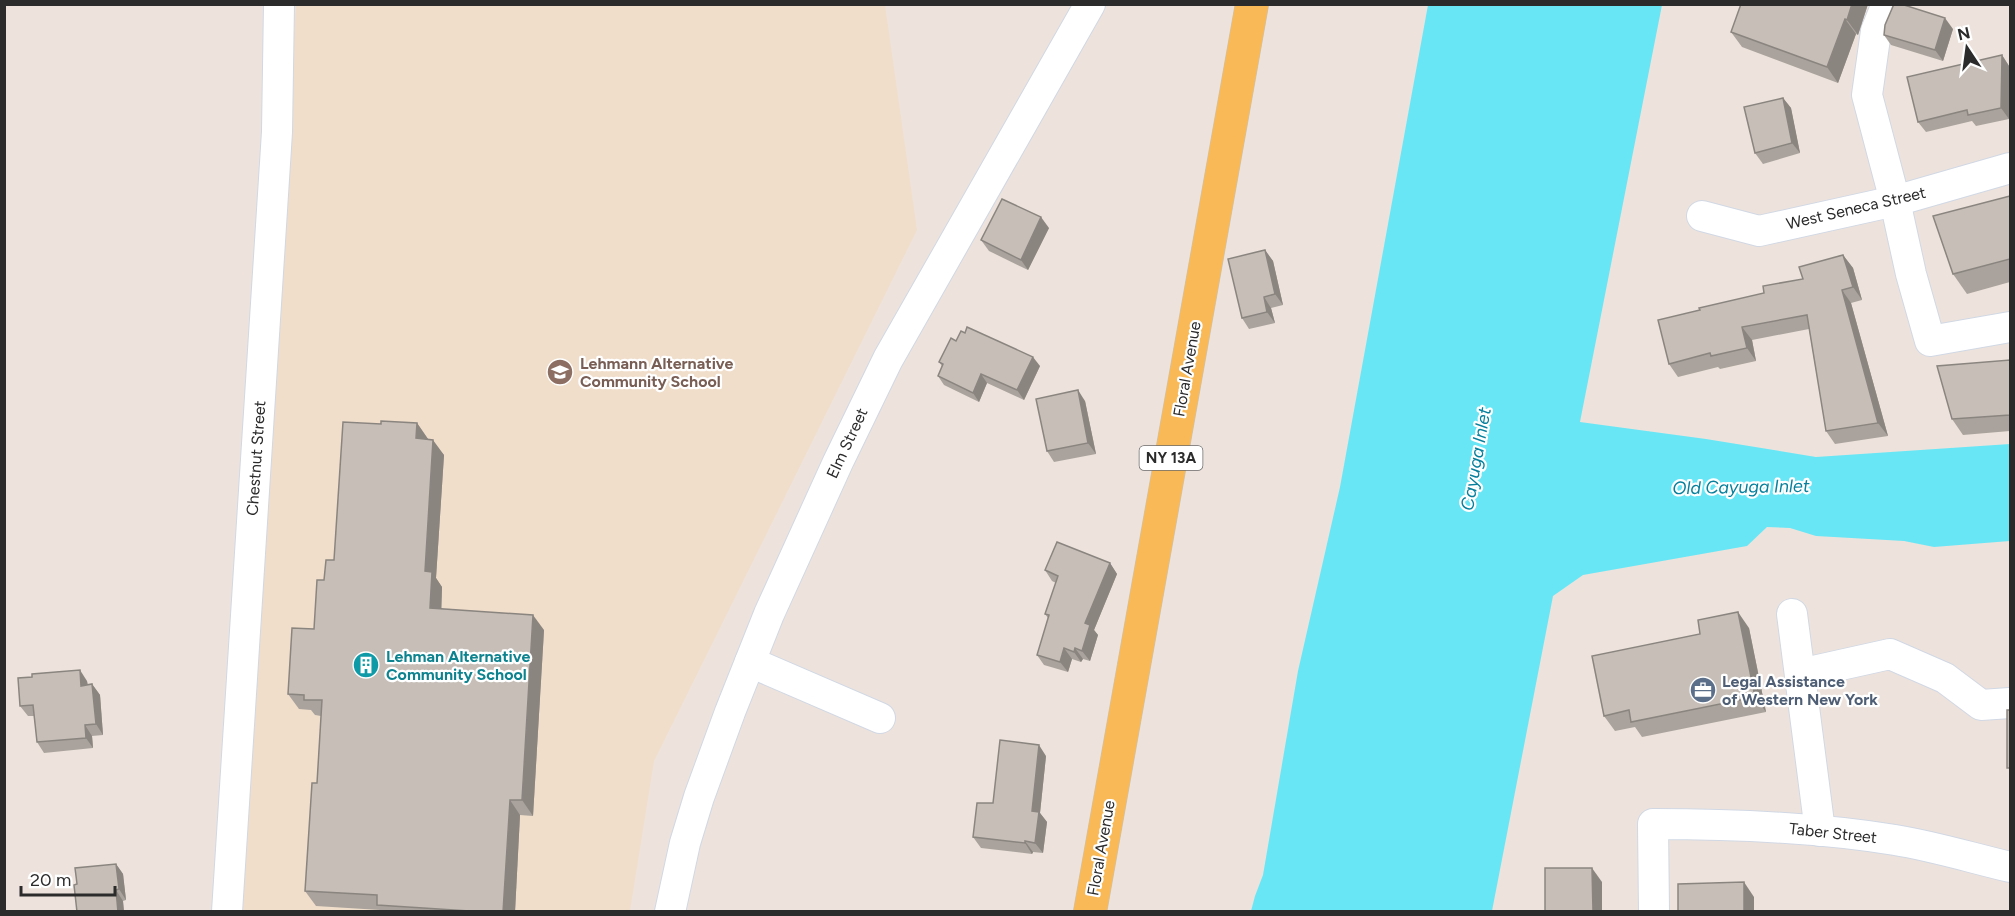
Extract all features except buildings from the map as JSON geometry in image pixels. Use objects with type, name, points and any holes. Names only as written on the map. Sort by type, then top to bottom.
[{"type":"main road","name":"Floral Avenue","points":[[1090,912],[1252,4]]},
{"type":"street","name":"Chestnut Street","points":[[227,912],[277,132],[279,4]]},
{"type":"street","name":"Elm Street","points":[[670,912],[685,843],[699,797],[750,662],[809,524],[888,358],[1090,4]]},
{"type":"street","points":[[1887,4],[1876,31],[1867,94],[1930,341],[2010,327]]},
{"type":"street","name":"West Seneca Street","points":[[1702,216],[1760,231],[1895,201],[2010,168]]},
{"type":"street","points":[[1792,614],[1820,831]]},
{"type":"street","points":[[1800,674],[1890,654],[1945,678],[1981,705],[2010,703]]},
{"type":"street","points":[[750,662],[880,718]]},
{"type":"street","name":"Taber Street","points":[[1654,912],[1653,824],[1728,824],[1820,831],[1895,840],[2010,867]]},
{"type":"shaded area","name":"Lehmann Alternative Community School","points":[[296,5],[885,5],[917,230],[654,761],[630,911],[240,912]]},
{"type":"water","points":[[1428,5],[1662,5],[1580,422],[1816,457],[2010,444],[2010,541],[1934,547],[1904,541],[1816,536],[1790,528],[1767,527],[1747,546],[1583,575],[1553,596],[1492,911],[1251,911],[1263,875],[1298,671],[1340,487]]},
{"type":"place","name":"Lehmann Alternative Community School","points":[[560,372]]},
{"type":"place","name":"Lehman Alternative Community School","points":[[366,665]]},
{"type":"place","name":"Legal Assistance of Western New York","points":[[1703,690]]},
{"type":"water label","name":"Cayuga Inlet","points":[[1476,459]]},
{"type":"water label","name":"Old Cayuga Inlet","points":[[1741,487]]}]
